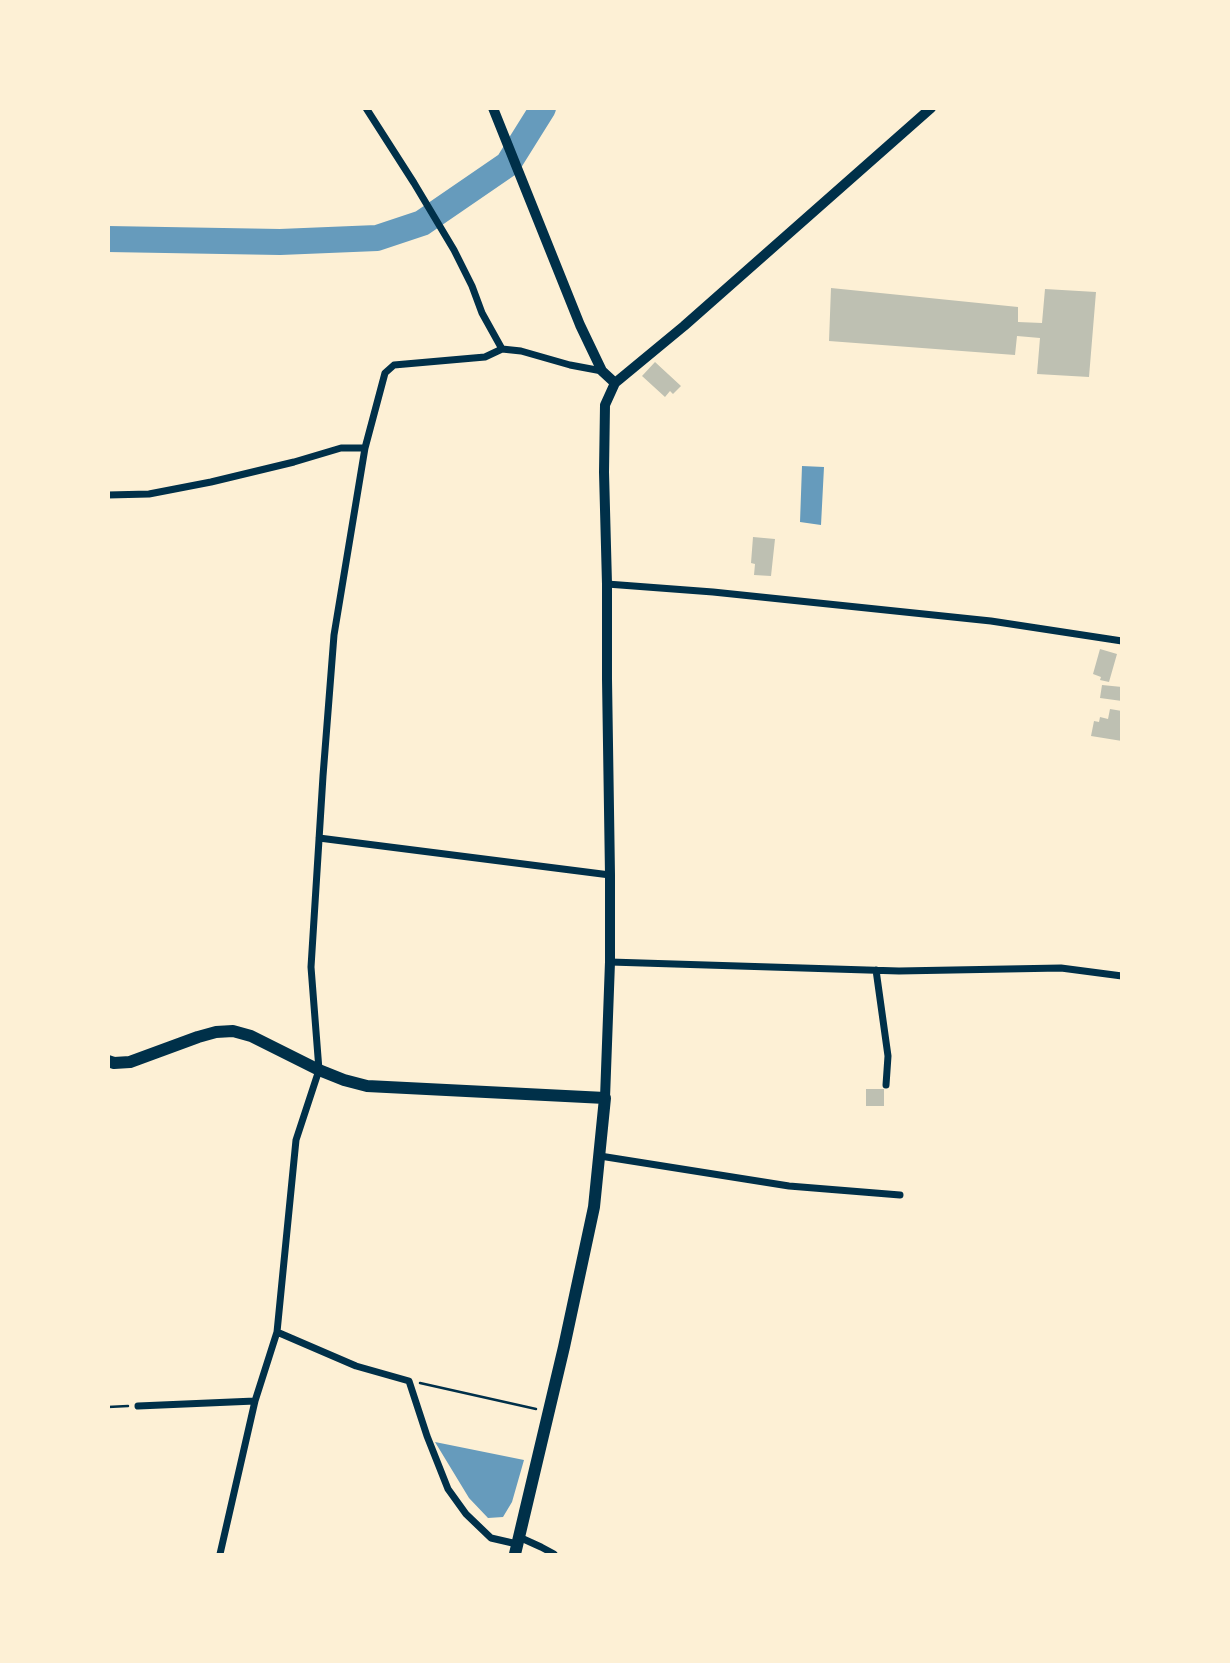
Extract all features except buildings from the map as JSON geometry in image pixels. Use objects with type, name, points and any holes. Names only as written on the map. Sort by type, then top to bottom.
[{"type":"main road","points":[[108,1061],[130,1062],[198,1037],[233,1031],[251,1036],[319,1070],[367,1086],[605,1098],[594,1207],[517,1545]]},
{"type":"street","points":[[366,108],[454,250],[482,313],[502,349]]},
{"type":"street","points":[[605,1098],[610,875],[605,405],[615,383],[684,326],[931,108]]},
{"type":"street","points":[[494,113],[580,325],[602,371],[615,383]]},
{"type":"street","points":[[220,1555],[255,1401],[277,1332],[296,1140],[319,1070],[311,967],[334,635],[365,448],[385,373],[394,365],[485,357],[502,349],[521,351],[602,371]]},
{"type":"street","points":[[108,495],[149,494],[223,480],[341,448],[365,448]]},
{"type":"street","points":[[607,584],[713,592],[991,621],[1122,641]]},
{"type":"street","points":[[319,838],[610,875]]},
{"type":"street","points":[[610,962],[876,970],[1061,968],[1122,976]]},
{"type":"street","points":[[876,970],[888,1056],[886,1085]]},
{"type":"street","points":[[600,1156],[789,1186],[900,1195]]},
{"type":"street","points":[[277,1332],[356,1366],[410,1381],[427,1437],[448,1489],[466,1514],[491,1538],[517,1545],[541,1547],[554,1555]]},
{"type":"street","points":[[138,1406],[255,1401]]},
{"type":"path","points":[[410,1381],[548,1412]]},
{"type":"path","points":[[108,1407],[138,1406]]},
{"type":"water","points":[[802,466],[824,467],[821,525],[800,522]]},
{"type":"water","points":[[435,1442],[524,1460],[512,1502],[503,1517],[488,1518],[469,1498]]},
{"type":"waterway","points":[[108,239],[280,242],[377,238],[422,223],[508,164],[543,108]]}]
